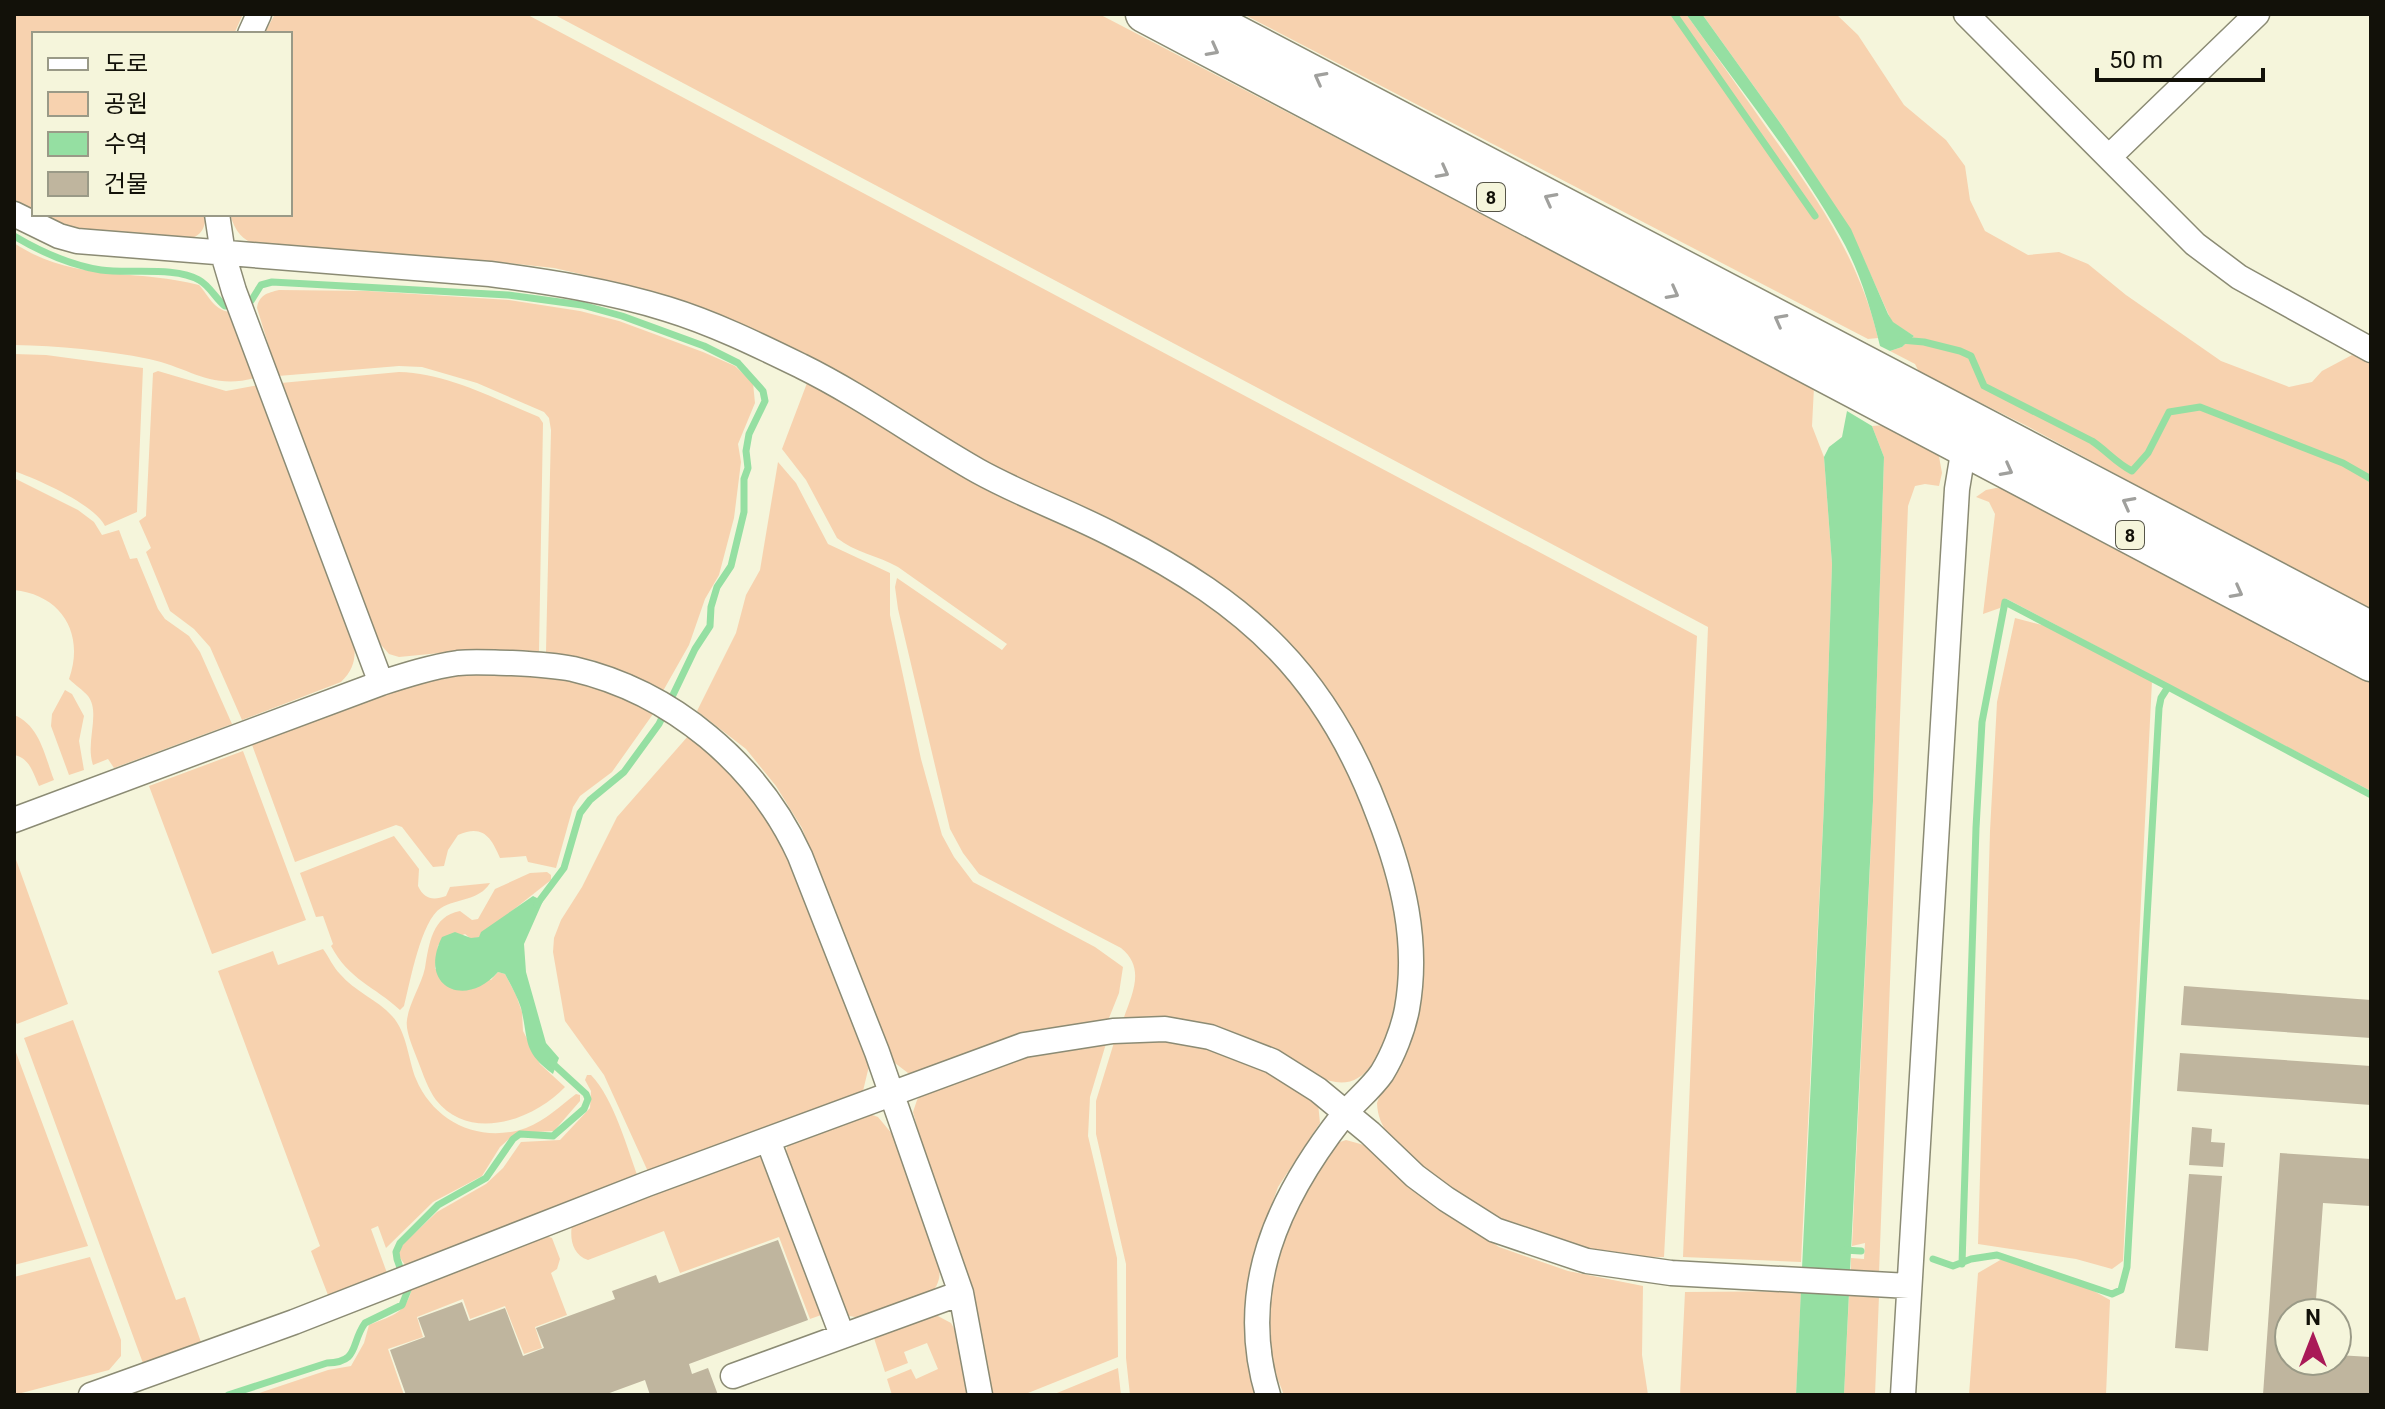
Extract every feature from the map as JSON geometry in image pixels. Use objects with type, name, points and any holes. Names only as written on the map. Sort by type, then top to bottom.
[{"type":"highway","name":"8","points":[[1144,14],[1843,368]]},
{"type":"highway","name":"8","points":[[1199,14],[1894,395],[2371,630]]},
{"type":"highway","name":"8","points":[[1894,395],[1964,447],[2371,663]]},
{"type":"street","points":[[1966,14],[2195,244],[2239,277],[2371,350]]},
{"type":"street","points":[[2109,157],[2257,14]]},
{"type":"street","points":[[14,214],[59,236],[77,241],[457,270],[554,282],[652,305],[694,319],[804,367],[981,472],[1148,553],[1249,619],[1303,675],[1349,747],[1370,792],[1406,897],[1410,954],[1410,985],[1404,1020],[1383,1072],[1346,1112],[1290,1192],[1269,1244],[1258,1314],[1261,1360],[1268,1395]]},
{"type":"street","points":[[217,216],[223,254],[238,301],[381,683]]},
{"type":"street","points":[[1903,1395],[1957,489],[1964,447]]},
{"type":"street","points":[[14,820],[422,669],[461,663],[543,665],[602,677],[665,708],[711,739],[735,761],[761,789],[789,831],[892,1096],[961,1293],[980,1395]]},
{"type":"street","points":[[91,1395],[122,1391],[404,1277],[1024,1045],[1113,1031],[1165,1029],[1210,1037],[1272,1061],[1346,1112],[1415,1176],[1495,1230],[1587,1261],[1671,1273],[1909,1286]]},
{"type":"street","points":[[768,1140],[842,1335]]},
{"type":"street","points":[[733,1376],[961,1293]]},
{"type":"green space","points":[[14,14],[243,14],[235,32],[32,32],[32,211],[14,201]]},
{"type":"green space","points":[[275,14],[526,14],[1697,636],[1664,1257],[1610,1253],[1580,1247],[1522,1231],[1495,1219],[1470,1207],[1443,1188],[1393,1140],[1384,1127],[1377,1103],[1419,984],[1340,711],[1117,527],[985,461],[809,360],[676,301],[554,268],[488,261],[275,249],[246,240],[231,216],[292,216],[292,32],[265,32]]},
{"type":"green space","points":[[553,14],[1099,14],[1814,387],[1812,426],[1824,457],[1832,564],[1824,805],[1801,1262],[1683,1257],[1708,627]]},
{"type":"green space","points":[[1243,14],[1686,14],[1788,158],[1835,231],[1860,282],[1878,338],[1868,339]]},
{"type":"green space","points":[[1702,14],[1836,14],[1858,35],[1904,105],[1946,140],[1965,166],[1970,200],[1985,231],[2028,255],[2059,252],[2088,264],[2126,295],[2221,361],[2289,387],[2312,382],[2322,371],[2352,355],[2371,362],[2371,612],[2025,425],[1919,372],[1915,364],[1890,351],[1902,347],[1914,336],[1892,322],[1850,229],[1783,127]]},
{"type":"green space","points":[[42,216],[206,216],[201,232],[186,240],[91,233]]},
{"type":"green space","points":[[14,243],[59,264],[199,285],[215,305],[229,312],[255,378],[213,380],[132,356],[14,345]]},
{"type":"green space","points":[[279,290],[368,291],[509,300],[580,311],[619,321],[703,352],[735,366],[753,383],[755,403],[738,444],[741,462],[734,518],[719,575],[705,599],[689,645],[663,691],[593,660],[546,652],[551,430],[549,418],[544,412],[477,383],[422,367],[399,366],[278,376],[257,308],[264,295]]},
{"type":"green space","points":[[14,354],[46,355],[143,368],[137,512],[105,526],[77,501],[14,471]]},
{"type":"green space","points":[[158,371],[226,391],[258,385],[354,640],[353,663],[341,682],[242,720],[210,647],[194,629],[170,611],[146,552],[151,548],[139,521],[146,516],[153,373]]},
{"type":"green space","points":[[399,372],[435,377],[470,388],[539,417],[543,423],[539,651],[471,650],[399,657],[389,654],[375,638],[281,383]]},
{"type":"green space","points":[[807,383],[954,463],[1116,544],[1196,590],[1257,640],[1306,696],[1333,740],[1356,787],[1398,916],[1401,968],[1394,1018],[1382,1049],[1361,1076],[1348,1082],[1333,1082],[1122,1023],[1135,983],[1129,956],[1121,948],[979,874],[950,829],[898,609],[897,578],[1002,650],[1007,644],[898,567],[837,538],[806,480],[782,449]]},
{"type":"green space","points":[[1884,425],[1938,451],[1942,473],[1939,486],[1915,486],[1908,506],[1879,1273],[1851,1272],[1851,1258],[1864,1259],[1865,1243],[1852,1246],[1873,801],[1884,457],[1872,426]]},
{"type":"green space","points":[[778,462],[796,483],[828,544],[890,573],[890,615],[921,759],[942,835],[954,857],[973,882],[1095,947],[1123,967],[1119,993],[1107,1023],[925,1074],[908,1073],[891,1060],[802,828],[776,786],[746,749],[697,711],[736,633],[746,595],[760,570]]},
{"type":"green space","points":[[14,478],[78,510],[94,522],[102,535],[119,530],[130,559],[137,558],[158,609],[165,619],[189,636],[200,652],[232,724],[114,768],[108,759],[93,765],[92,703],[69,679],[74,647],[66,620],[57,608],[45,600],[14,590]]},
{"type":"green space","points":[[1996,488],[2008,489],[2371,679],[2371,791],[2005,598],[2000,608],[1983,614],[1995,514],[1989,502],[1976,497]]},
{"type":"green space","points":[[2015,618],[2046,626],[2152,681],[2123,1261],[2112,1269],[2076,1259],[1978,1244],[1990,831],[1997,702]]},
{"type":"green space","points":[[459,671],[544,674],[623,695],[653,714],[612,772],[580,796],[573,807],[556,868],[528,862],[526,856],[500,858],[485,834],[474,831],[458,835],[448,850],[444,866],[433,867],[402,827],[396,825],[295,862],[251,742],[383,692]]},
{"type":"green space","points":[[65,690],[72,694],[84,716],[79,741],[84,770],[69,775],[51,726],[52,714]]},
{"type":"green space","points":[[14,715],[36,734],[54,780],[39,786],[27,763],[14,755]]},
{"type":"green space","points":[[689,735],[742,786],[785,846],[869,1066],[863,1091],[852,1101],[650,1176],[604,1075],[565,1021],[553,952],[554,938],[617,817]]},
{"type":"green space","points":[[243,751],[306,920],[212,954],[149,786]]},
{"type":"green space","points":[[394,836],[419,869],[418,886],[426,896],[441,898],[446,896],[450,887],[490,883],[480,893],[447,905],[434,915],[422,938],[404,1006],[400,1010],[354,975],[338,958],[331,946],[333,944],[323,916],[316,917],[300,873]]},
{"type":"green space","points":[[14,854],[68,1004],[17,1024],[14,1019]]},
{"type":"green space","points":[[547,872],[551,880],[479,937],[471,939],[465,934],[438,945],[435,969],[491,980],[498,972],[505,974],[522,1012],[523,1031],[540,1064],[565,1087],[537,1109],[520,1117],[502,1122],[466,1121],[450,1113],[433,1096],[407,1030],[408,1014],[423,975],[430,941],[438,925],[451,914],[460,911],[472,920],[478,919],[495,889],[530,873]]},
{"type":"green space","points":[[323,949],[346,980],[397,1022],[424,1094],[434,1107],[460,1126],[492,1133],[526,1128],[576,1094],[580,1095],[580,1101],[554,1131],[519,1133],[511,1137],[500,1147],[482,1176],[433,1202],[386,1248],[378,1226],[371,1229],[387,1273],[328,1295],[311,1251],[320,1246],[218,971],[273,951],[278,965]]},
{"type":"green space","points":[[73,1020],[176,1300],[185,1297],[202,1345],[144,1366],[24,1038]]},
{"type":"green space","points":[[1164,1034],[1269,1066],[1318,1103],[1320,1123],[1278,1187],[1262,1232],[1252,1288],[1259,1395],[1130,1395],[1126,1358],[1126,1264],[1096,1134],[1096,1101],[1116,1036]]},
{"type":"green space","points":[[1108,1037],[1090,1097],[1088,1136],[1117,1258],[1118,1357],[1023,1395],[990,1395],[913,1112],[925,1090],[1022,1053]]},
{"type":"green space","points":[[14,1047],[88,1246],[14,1265]]},
{"type":"green space","points":[[587,1075],[591,1075],[607,1097],[639,1180],[406,1266],[398,1251],[405,1242],[437,1212],[486,1184],[503,1168],[521,1142],[560,1140],[590,1108],[591,1091],[585,1080]]},
{"type":"green space","points":[[864,1112],[878,1117],[893,1135],[938,1257],[940,1272],[931,1293],[862,1318],[849,1316],[839,1306],[784,1159],[787,1147],[795,1138]]},
{"type":"green space","points":[[1346,1140],[1364,1145],[1448,1212],[1499,1247],[1568,1271],[1643,1286],[1642,1355],[1648,1395],[1284,1395],[1273,1367],[1268,1316],[1271,1272],[1285,1218],[1337,1143]]},
{"type":"green space","points":[[743,1156],[760,1157],[769,1168],[824,1314],[810,1319],[779,1237],[680,1273],[664,1231],[588,1260],[575,1249],[571,1232],[573,1220]]},
{"type":"green space","points":[[543,1235],[552,1238],[560,1259],[557,1269],[551,1273],[567,1315],[535,1327],[542,1348],[524,1354],[505,1306],[470,1319],[463,1299],[417,1317],[423,1337],[388,1349],[404,1395],[253,1395],[328,1370],[351,1366],[364,1343],[369,1325],[398,1312],[408,1301],[413,1283]]},
{"type":"green space","points":[[90,1257],[121,1340],[121,1356],[109,1370],[14,1395],[14,1277]]},
{"type":"green space","points":[[2002,1259],[2092,1290],[2110,1300],[2106,1395],[1969,1395],[1978,1273]]},
{"type":"green space","points":[[1801,1291],[1796,1395],[1680,1395],[1685,1292]]},
{"type":"green space","points":[[1849,1295],[1879,1296],[1875,1395],[1844,1395]]},
{"type":"green space","points":[[934,1314],[951,1323],[957,1334],[968,1395],[892,1395],[887,1379],[911,1369],[916,1379],[938,1369],[927,1343],[904,1352],[908,1363],[885,1372],[873,1335]]},
{"type":"green space","points":[[1118,1368],[1121,1395],[1052,1395]]},
{"type":"water","points":[[1686,14],[1702,14],[1851,229],[1888,314],[1893,322],[1914,336],[1902,347],[1890,351],[1880,346],[1864,290],[1840,236],[1786,151]]},
{"type":"water","points":[[1847,411],[1872,426],[1884,457],[1873,801],[1844,1395],[1796,1395],[1824,805],[1832,564],[1824,457],[1829,447],[1842,437]]},
{"type":"water","points":[[533,896],[543,901],[524,944],[526,972],[546,1043],[559,1058],[553,1074],[531,1052],[521,1008],[505,974],[498,972],[485,983],[460,991],[449,988],[440,980],[436,969],[436,955],[442,937],[455,932],[471,938],[479,937],[481,932]]},
{"type":"building","points":[[2184,986],[2371,1000],[2371,1038],[2181,1025]]},
{"type":"building","points":[[2180,1053],[2371,1066],[2371,1105],[2177,1091]]},
{"type":"building","points":[[2192,1127],[2212,1129],[2211,1142],[2225,1143],[2223,1167],[2189,1165]]},
{"type":"building","points":[[2280,1153],[2371,1159],[2371,1206],[2323,1203],[2316,1297],[2273,1297],[2273,1377],[2353,1377],[2353,1356],[2371,1357],[2371,1395],[2263,1395]]},
{"type":"building","points":[[2189,1174],[2222,1176],[2208,1351],[2175,1348]]},
{"type":"building","points":[[778,1240],[808,1320],[689,1364],[692,1374],[708,1368],[718,1395],[650,1395],[645,1380],[604,1395],[406,1395],[390,1350],[425,1337],[418,1318],[462,1302],[469,1321],[505,1308],[523,1356],[544,1348],[536,1328],[615,1299],[612,1291],[656,1275],[659,1283]]},
{"type":"waterway","points":[[1674,14],[1815,216]]},
{"type":"waterway","points":[[14,236],[56,257],[89,268],[189,276],[203,283],[225,306],[251,301],[261,285],[272,282],[508,295],[582,305],[704,346],[738,363],[763,391],[765,401],[749,434],[746,451],[748,468],[744,479],[744,512],[731,566],[717,587],[711,607],[710,626],[695,649],[659,724],[624,772],[590,800],[580,813],[564,868],[537,904]]},
{"type":"waterway","points":[[1901,340],[1924,342],[1971,356],[1984,386],[2092,441],[2132,471],[2148,453],[2169,412],[2200,407],[2343,463],[2371,479]]},
{"type":"waterway","points":[[1962,1264],[1982,722],[2005,602],[2168,687]]},
{"type":"waterway","points":[[1933,1259],[1953,1266],[1971,1259],[1997,1255],[2112,1294],[2121,1290],[2127,1267],[2159,708],[2168,687],[2371,795]]},
{"type":"waterway","points":[[228,1395],[345,1359],[353,1350],[365,1323],[402,1305],[408,1290],[397,1259],[400,1243],[438,1205],[486,1178],[513,1139],[520,1134],[553,1136],[584,1109],[588,1099],[586,1094],[551,1062]]},
{"type":"waterway","points":[[1844,1250],[1861,1251]]}]
